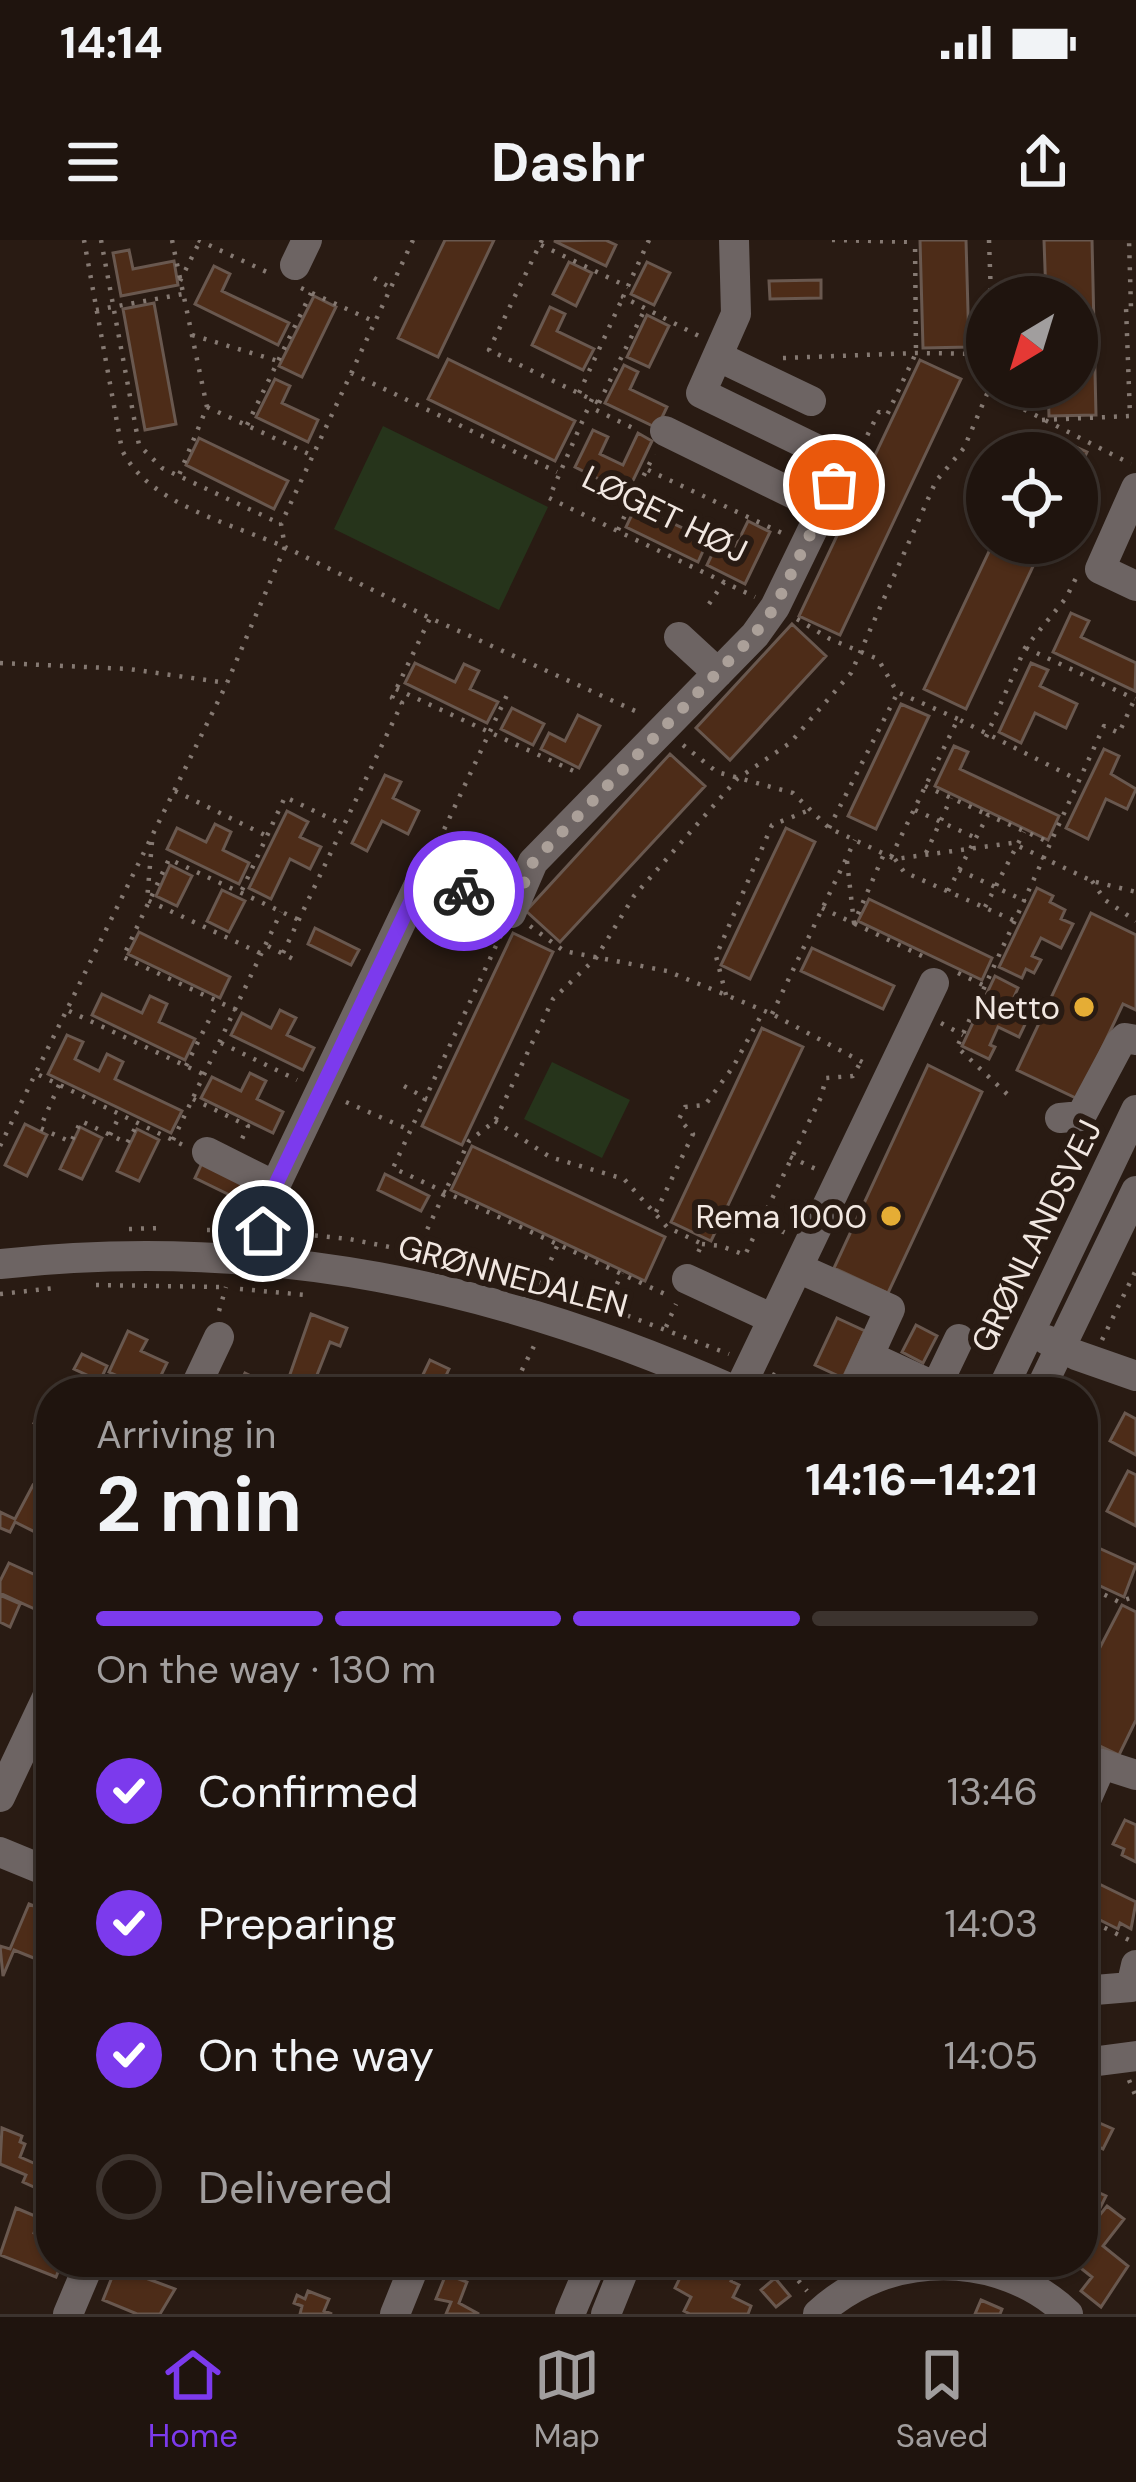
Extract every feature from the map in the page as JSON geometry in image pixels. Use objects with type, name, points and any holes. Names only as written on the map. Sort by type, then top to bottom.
[{"type":"street","points":[[261,1258],[275,1186],[425,872],[511,914],[533,862],[718,673],[775,607],[845,463],[701,394],[736,314],[734,240]]},
{"type":"street","points":[[724,347],[772,382],[811,401]]},
{"type":"street","points":[[740,467],[761,422]]},
{"type":"street","points":[[655,434],[740,467],[806,500]]},
{"type":"street","points":[[1136,488],[1090,568],[1136,586]]},
{"type":"street","points":[[679,637],[718,673]]},
{"type":"street","name":"GRØNNEDALEN","points":[[745,1377],[934,983]]},
{"type":"street","points":[[1060,1118],[1081,1116],[1120,1043],[1125,1038],[1136,1040]]},
{"type":"street","name":"GRØNLANDSVEJ","points":[[1009,1377],[1136,1110]]},
{"type":"street","points":[[218,1158],[275,1186]]},
{"type":"street","points":[[1046,1377],[1136,1191]]},
{"type":"street","name":"GRØNNEDALEN","points":[[0,1264],[72,1256],[261,1258],[395,1278],[487,1299],[645,1350],[705,1377]]},
{"type":"street","points":[[798,1268],[890,1309],[859,1377]]},
{"type":"street","points":[[687,1279],[773,1319]]},
{"type":"street","points":[[1032,1331],[1136,1376]]},
{"type":"street","points":[[200,1377],[219,1336]]},
{"type":"street","points":[[941,1377],[959,1339]]},
{"type":"street","points":[[869,1356],[913,1377]]},
{"type":"street","points":[[0,1797],[36,1721]]},
{"type":"street","points":[[1098,1764],[1136,1775]]},
{"type":"street","points":[[0,1852],[36,1867]]},
{"type":"street","points":[[1098,1990],[1131,1987],[1136,1965]]},
{"type":"street","points":[[1098,2061],[1136,2056]]},
{"type":"street","points":[[68,2314],[84,2277]]},
{"type":"street","points":[[395,2314],[410,2277]]},
{"type":"street","points":[[570,2314],[586,2277]]},
{"type":"street","points":[[606,2314],[621,2277]]},
{"type":"street","points":[[820,2312],[860,2283],[877,2277]]},
{"type":"street","points":[[1012,2277],[1044,2292],[1068,2314]]},
{"type":"path","points":[[84,240],[122,450],[129,466],[158,493],[668,725],[683,745],[717,772],[793,793],[829,828],[890,857],[904,872],[1015,921]]},
{"type":"path","points":[[101,240],[139,446],[162,468],[281,524]]},
{"type":"path","points":[[172,240],[207,407],[179,476]]},
{"type":"path","points":[[181,281],[201,240]]},
{"type":"path","points":[[0,1146],[227,683],[285,547],[281,524],[413,240]]},
{"type":"path","points":[[579,393],[649,240]]},
{"type":"path","points":[[832,240],[915,241],[916,352],[887,416],[879,412],[858,454]]},
{"type":"path","points":[[989,240],[990,276]]},
{"type":"path","points":[[1042,420],[1130,416],[1126,308],[1131,308],[1133,285],[1129,240]]},
{"type":"path","points":[[540,242],[628,287]]},
{"type":"path","name":"LØGET HØJ","points":[[540,242],[489,350],[596,401]]},
{"type":"path","points":[[374,278],[391,288]]},
{"type":"path","points":[[247,425],[311,293]]},
{"type":"path","points":[[96,310],[183,294]]},
{"type":"path","points":[[623,297],[724,347]]},
{"type":"path","points":[[596,401],[645,309]]},
{"type":"path","points":[[192,335],[278,361]]},
{"type":"path","points":[[772,382],[784,358],[966,353]]},
{"type":"path","name":"LØGET HØJ","points":[[351,373],[558,472]]},
{"type":"path","points":[[1129,376],[1136,381]]},
{"type":"path","name":"LØGET HØJ","points":[[596,401],[596,410],[655,434]]},
{"type":"path","name":"LØGET HØJ","points":[[596,401],[549,498],[878,659],[897,692],[1078,781]]},
{"type":"path","points":[[207,407],[313,456]]},
{"type":"path","points":[[417,1251],[469,1141],[495,1121],[554,999],[596,958],[634,896],[737,778],[790,742],[851,673],[936,481],[964,448],[982,408]]},
{"type":"path","points":[[1022,408],[1136,466]]},
{"type":"path","points":[[618,530],[646,470],[655,434]]},
{"type":"path","points":[[646,470],[806,544]]},
{"type":"path","points":[[986,737],[1025,648],[1090,568]]},
{"type":"path","points":[[709,604],[724,582]]},
{"type":"path","points":[[283,953],[401,703],[392,698],[430,618]]},
{"type":"path","points":[[1006,1094],[957,1047],[1104,726],[1119,733],[1135,698],[1025,648]]},
{"type":"path","points":[[0,662],[130,669],[227,683]]},
{"type":"path","points":[[396,689],[606,788]]},
{"type":"path","points":[[829,828],[897,692]]},
{"type":"path","points":[[425,872],[507,695]]},
{"type":"path","points":[[854,923],[958,719]]},
{"type":"path","points":[[925,786],[1052,843]]},
{"type":"path","points":[[175,790],[267,836]]},
{"type":"path","points":[[241,893],[285,797],[344,825]]},
{"type":"path","points":[[925,855],[951,798]]},
{"type":"path","points":[[914,809],[976,838]]},
{"type":"path","points":[[726,995],[716,956],[772,825],[807,811]]},
{"type":"path","points":[[948,891],[988,815]]},
{"type":"path","points":[[985,907],[1024,831]]},
{"type":"path","points":[[147,900],[152,835]]},
{"type":"path","points":[[772,1014],[855,840]]},
{"type":"path","points":[[890,857],[1016,845],[1092,881],[1136,892]]},
{"type":"path","points":[[847,856],[854,923]]},
{"type":"path","points":[[236,1010],[122,957],[169,859],[299,920]]},
{"type":"path","points":[[959,870],[1024,901]]},
{"type":"path","points":[[1092,881],[1106,900],[1136,921]]},
{"type":"path","points":[[147,900],[262,954]]},
{"type":"path","points":[[822,908],[985,986]]},
{"type":"path","points":[[36,1074],[173,1140],[281,911]]},
{"type":"path","points":[[666,1328],[678,1300],[393,1168],[511,914],[564,951],[667,971],[772,1014],[889,1077]]},
{"type":"path","points":[[266,945],[295,960]]},
{"type":"path","points":[[185,1066],[218,1002]]},
{"type":"path","points":[[67,1010],[205,1075]]},
{"type":"path","points":[[656,1212],[693,1134],[679,1119],[686,1106],[706,1105],[764,1011]]},
{"type":"path","points":[[495,1121],[550,1157],[624,1179],[668,1227],[702,1244],[745,1255],[826,1078],[853,1076],[860,1061]]},
{"type":"path","points":[[59,1085],[40,1128],[71,1142],[81,1120],[128,1143],[138,1123]]},
{"type":"path","points":[[404,1086],[427,1099]]},
{"type":"path","points":[[193,1099],[248,1126],[218,1158]]},
{"type":"path","points":[[110,1135],[120,1115]]},
{"type":"path","points":[[541,1282],[558,1244]]},
{"type":"path","points":[[687,1279],[702,1244]]},
{"type":"path","points":[[1093,1360],[1136,1270]]},
{"type":"path","points":[[607,1306],[622,1274]]},
{"type":"path","points":[[87,1285],[226,1287],[319,1296]]},
{"type":"path","points":[[0,1294],[65,1287]]},
{"type":"path","points":[[519,1377],[536,1342]]},
{"type":"path","points":[[1098,1592],[1119,1602],[1136,1596]]},
{"type":"path","points":[[1098,1924],[1136,1943]]},
{"type":"path","points":[[794,2277],[820,2312]]},
{"type":"green space","points":[[383,426],[548,507],[499,610],[334,529]]},
{"type":"green space","points":[[552,1062],[630,1100],[602,1158],[524,1119]]},
{"type":"building","points":[[445,240],[494,240],[438,357],[398,338]]},
{"type":"building","points":[[605,240],[616,245],[606,266],[554,241]]},
{"type":"building","points":[[920,240],[966,240],[966,347],[923,348]]},
{"type":"building","points":[[1044,240],[1092,240],[1093,276],[1045,276]]},
{"type":"building","points":[[129,250],[133,269],[174,261],[178,285],[121,296],[113,253]]},
{"type":"building","points":[[569,262],[592,273],[576,306],[553,294]]},
{"type":"building","points":[[647,262],[670,273],[654,305],[631,294]]},
{"type":"building","points":[[214,266],[230,274],[222,291],[289,323],[278,345],[195,304]]},
{"type":"building","points":[[821,280],[821,298],[770,299],[769,281]]},
{"type":"building","points":[[314,296],[336,307],[302,377],[279,366]]},
{"type":"building","points":[[154,303],[176,424],[145,430],[123,309]]},
{"type":"building","points":[[550,307],[565,314],[557,331],[594,349],[583,370],[532,345]]},
{"type":"building","points":[[647,315],[669,326],[649,367],[627,357]]},
{"type":"building","points":[[448,359],[575,421],[555,461],[428,399]]},
{"type":"building","points":[[920,360],[961,379],[840,635],[799,616]]},
{"type":"building","points":[[624,365],[638,372],[630,389],[667,407],[657,428],[605,403]]},
{"type":"building","points":[[275,379],[290,386],[282,403],[318,420],[308,442],[256,417]]},
{"type":"building","points":[[1049,408],[1096,408],[1096,415],[1049,416]]},
{"type":"building","points":[[593,430],[608,437],[600,454],[623,465],[638,433],[652,441],[627,493],[575,467]]},
{"type":"building","points":[[199,438],[288,481],[274,509],[186,465]]},
{"type":"building","points":[[636,506],[708,540],[698,562],[626,527]]},
{"type":"building","points":[[748,521],[770,532],[745,584],[707,565],[714,550],[730,558]]},
{"type":"building","points":[[983,564],[1034,564],[966,709],[924,689]]},
{"type":"building","points":[[1071,613],[1089,621],[1081,637],[1136,663],[1135,691],[1053,652]]},
{"type":"building","points":[[792,624],[826,656],[730,760],[696,728]]},
{"type":"building","points":[[415,663],[455,682],[464,664],[479,671],[470,689],[498,702],[487,723],[405,683]]},
{"type":"building","points":[[1031,663],[1048,670],[1040,686],[1077,704],[1066,728],[1035,713],[1021,743],[999,732]]},
{"type":"building","points":[[901,704],[929,716],[876,829],[848,816]]},
{"type":"building","points":[[512,708],[544,724],[533,745],[501,729]]},
{"type":"building","points":[[578,715],[600,726],[579,768],[541,749],[549,733],[565,741]]},
{"type":"building","points":[[954,746],[968,752],[960,769],[1059,816],[1048,840],[935,786]]},
{"type":"building","points":[[1104,749],[1119,756],[1111,774],[1136,789],[1127,809],[1106,799],[1088,839],[1066,828]]},
{"type":"building","points":[[670,754],[705,786],[560,942],[526,911]]},
{"type":"building","points":[[385,775],[401,782],[393,798],[419,811],[408,834],[382,821],[367,851],[352,843]]},
{"type":"building","points":[[287,811],[308,822],[300,837],[321,847],[310,869],[290,859],[271,899],[249,888]]},
{"type":"building","points":[[215,824],[231,832],[223,850],[249,863],[239,884],[167,849],[177,828],[206,842]]},
{"type":"building","points":[[786,828],[815,842],[750,979],[721,965]]},
{"type":"building","points":[[170,865],[192,876],[177,906],[156,896]]},
{"type":"building","points":[[1037,888],[1053,896],[1050,902],[1065,910],[1061,919],[1073,924],[1061,948],[1041,938],[1032,956],[1041,960],[1034,973],[1026,969],[1022,978],[999,967]]},
{"type":"building","points":[[222,890],[245,901],[229,932],[207,921]]},
{"type":"building","points":[[869,899],[992,958],[982,980],[858,921]]},
{"type":"building","name":"Netto","points":[[1091,913],[1136,935],[1136,1010],[1123,1004],[1078,1099],[1017,1070]]},
{"type":"building","points":[[315,928],[359,950],[351,965],[308,944]]},
{"type":"building","points":[[139,932],[230,977],[220,998],[128,954]]},
{"type":"building","points":[[513,933],[553,952],[462,1145],[422,1126]]},
{"type":"building","points":[[812,948],[894,986],[883,1009],[801,971]]},
{"type":"building","points":[[995,976],[1018,988],[1011,1004],[1030,1014],[1019,1037],[998,1027],[989,1059],[962,1046]]},
{"type":"building","points":[[102,994],[142,1013],[150,996],[167,1004],[159,1022],[195,1039],[185,1060],[92,1015]]},
{"type":"building","points":[[280,1010],[296,1018],[287,1035],[314,1048],[303,1070],[231,1035],[242,1013],[271,1028]]},
{"type":"building","points":[[762,1028],[803,1047],[711,1241],[671,1222]]},
{"type":"building","points":[[67,1035],[83,1042],[75,1059],[99,1071],[107,1054],[123,1062],[115,1079],[182,1111],[171,1133],[48,1074]]},
{"type":"building","name":"Rema 1000","points":[[928,1065],[982,1092],[888,1293],[834,1268]]},
{"type":"building","points":[[250,1073],[266,1081],[257,1099],[283,1112],[273,1133],[201,1098],[212,1077],[241,1091]]},
{"type":"building","points":[[25,1124],[47,1135],[27,1176],[5,1165]]},
{"type":"building","points":[[80,1127],[102,1138],[82,1179],[60,1169]]},
{"type":"building","points":[[137,1129],[159,1140],[139,1181],[117,1171]]},
{"type":"building","points":[[472,1146],[665,1237],[645,1281],[451,1190]]},
{"type":"building","points":[[202,1163],[247,1185],[240,1200],[195,1178]]},
{"type":"building","points":[[385,1174],[429,1196],[421,1211],[378,1190]]},
{"type":"building","points":[[311,1314],[347,1328],[340,1346],[330,1342],[317,1375],[322,1377],[289,1377]]},
{"type":"building","points":[[837,1318],[865,1331],[843,1377],[815,1365]]},
{"type":"building","points":[[916,1325],[937,1336],[923,1363],[902,1352]]},
{"type":"building","points":[[128,1331],[147,1340],[141,1351],[167,1363],[160,1377],[120,1377],[109,1372]]},
{"type":"building","points":[[82,1354],[107,1366],[102,1377],[74,1369]]},
{"type":"building","points":[[430,1360],[449,1369],[445,1377],[422,1377]]},
{"type":"building","points":[[1125,1413],[1136,1419],[1136,1455],[1110,1441]]},
{"type":"building","points":[[1128,1471],[1136,1475],[1136,1526],[1107,1511]]},
{"type":"building","points":[[36,1486],[36,1532],[15,1522],[10,1532],[0,1528],[0,1512],[15,1519]]},
{"type":"building","points":[[1098,1548],[1136,1565],[1124,1597],[1098,1585]]},
{"type":"building","points":[[9,1563],[36,1575],[36,1610],[0,1593]]},
{"type":"building","points":[[0,1595],[20,1604],[10,1627],[0,1622]]},
{"type":"building","points":[[1122,1605],[1136,1612],[1136,1720],[1119,1755],[1098,1745],[1098,1651]]},
{"type":"building","points":[[1125,1820],[1136,1825],[1136,1862],[1113,1844]]},
{"type":"building","points":[[1098,1883],[1136,1902],[1131,1929],[1120,1923],[1118,1929],[1098,1919]]},
{"type":"building","points":[[29,1904],[36,1907],[36,1959],[14,1950],[3,1976],[0,1946],[10,1949]]},
{"type":"building","points":[[1098,2122],[1113,2129],[1103,2149],[1098,2146]]},
{"type":"building","points":[[2,2128],[22,2136],[20,2142],[25,2144],[20,2157],[36,2164],[34,2187],[23,2182],[26,2175],[0,2164]]},
{"type":"building","points":[[1107,2206],[1124,2219],[1103,2246],[1128,2266],[1101,2307],[1081,2291],[1092,2277],[1098,2277],[1098,2217]]},
{"type":"building","points":[[16,2208],[36,2216],[36,2269],[0,2255]]},
{"type":"building","points":[[112,2277],[143,2277],[175,2289],[160,2314],[137,2314],[103,2300]]},
{"type":"building","points":[[445,2277],[454,2277],[467,2282],[459,2303],[479,2314],[446,2314],[451,2302],[436,2299]]},
{"type":"building","points":[[680,2277],[733,2277],[731,2281],[739,2285],[733,2297],[751,2306],[748,2314],[690,2314],[684,2311],[691,2297],[675,2288]]},
{"type":"building","points":[[775,2278],[790,2296],[776,2307],[761,2290]]},
{"type":"building","points":[[308,2291],[329,2299],[324,2311],[332,2314],[300,2314],[302,2306],[294,2303],[297,2295],[305,2299]]},
{"type":"building","points":[[981,2300],[1002,2309],[1000,2314],[975,2314]]},
{"type":"way so far","points":[[464,891],[511,914],[533,862],[754,635],[775,607],[834,485]]},
{"type":"place","name":"Netto","points":[[1084,1007]]},
{"type":"place","name":"Rema 1000","points":[[891,1216]]},
{"type":"route","points":[[263,1231],[275,1186],[425,872],[464,891]]}]
